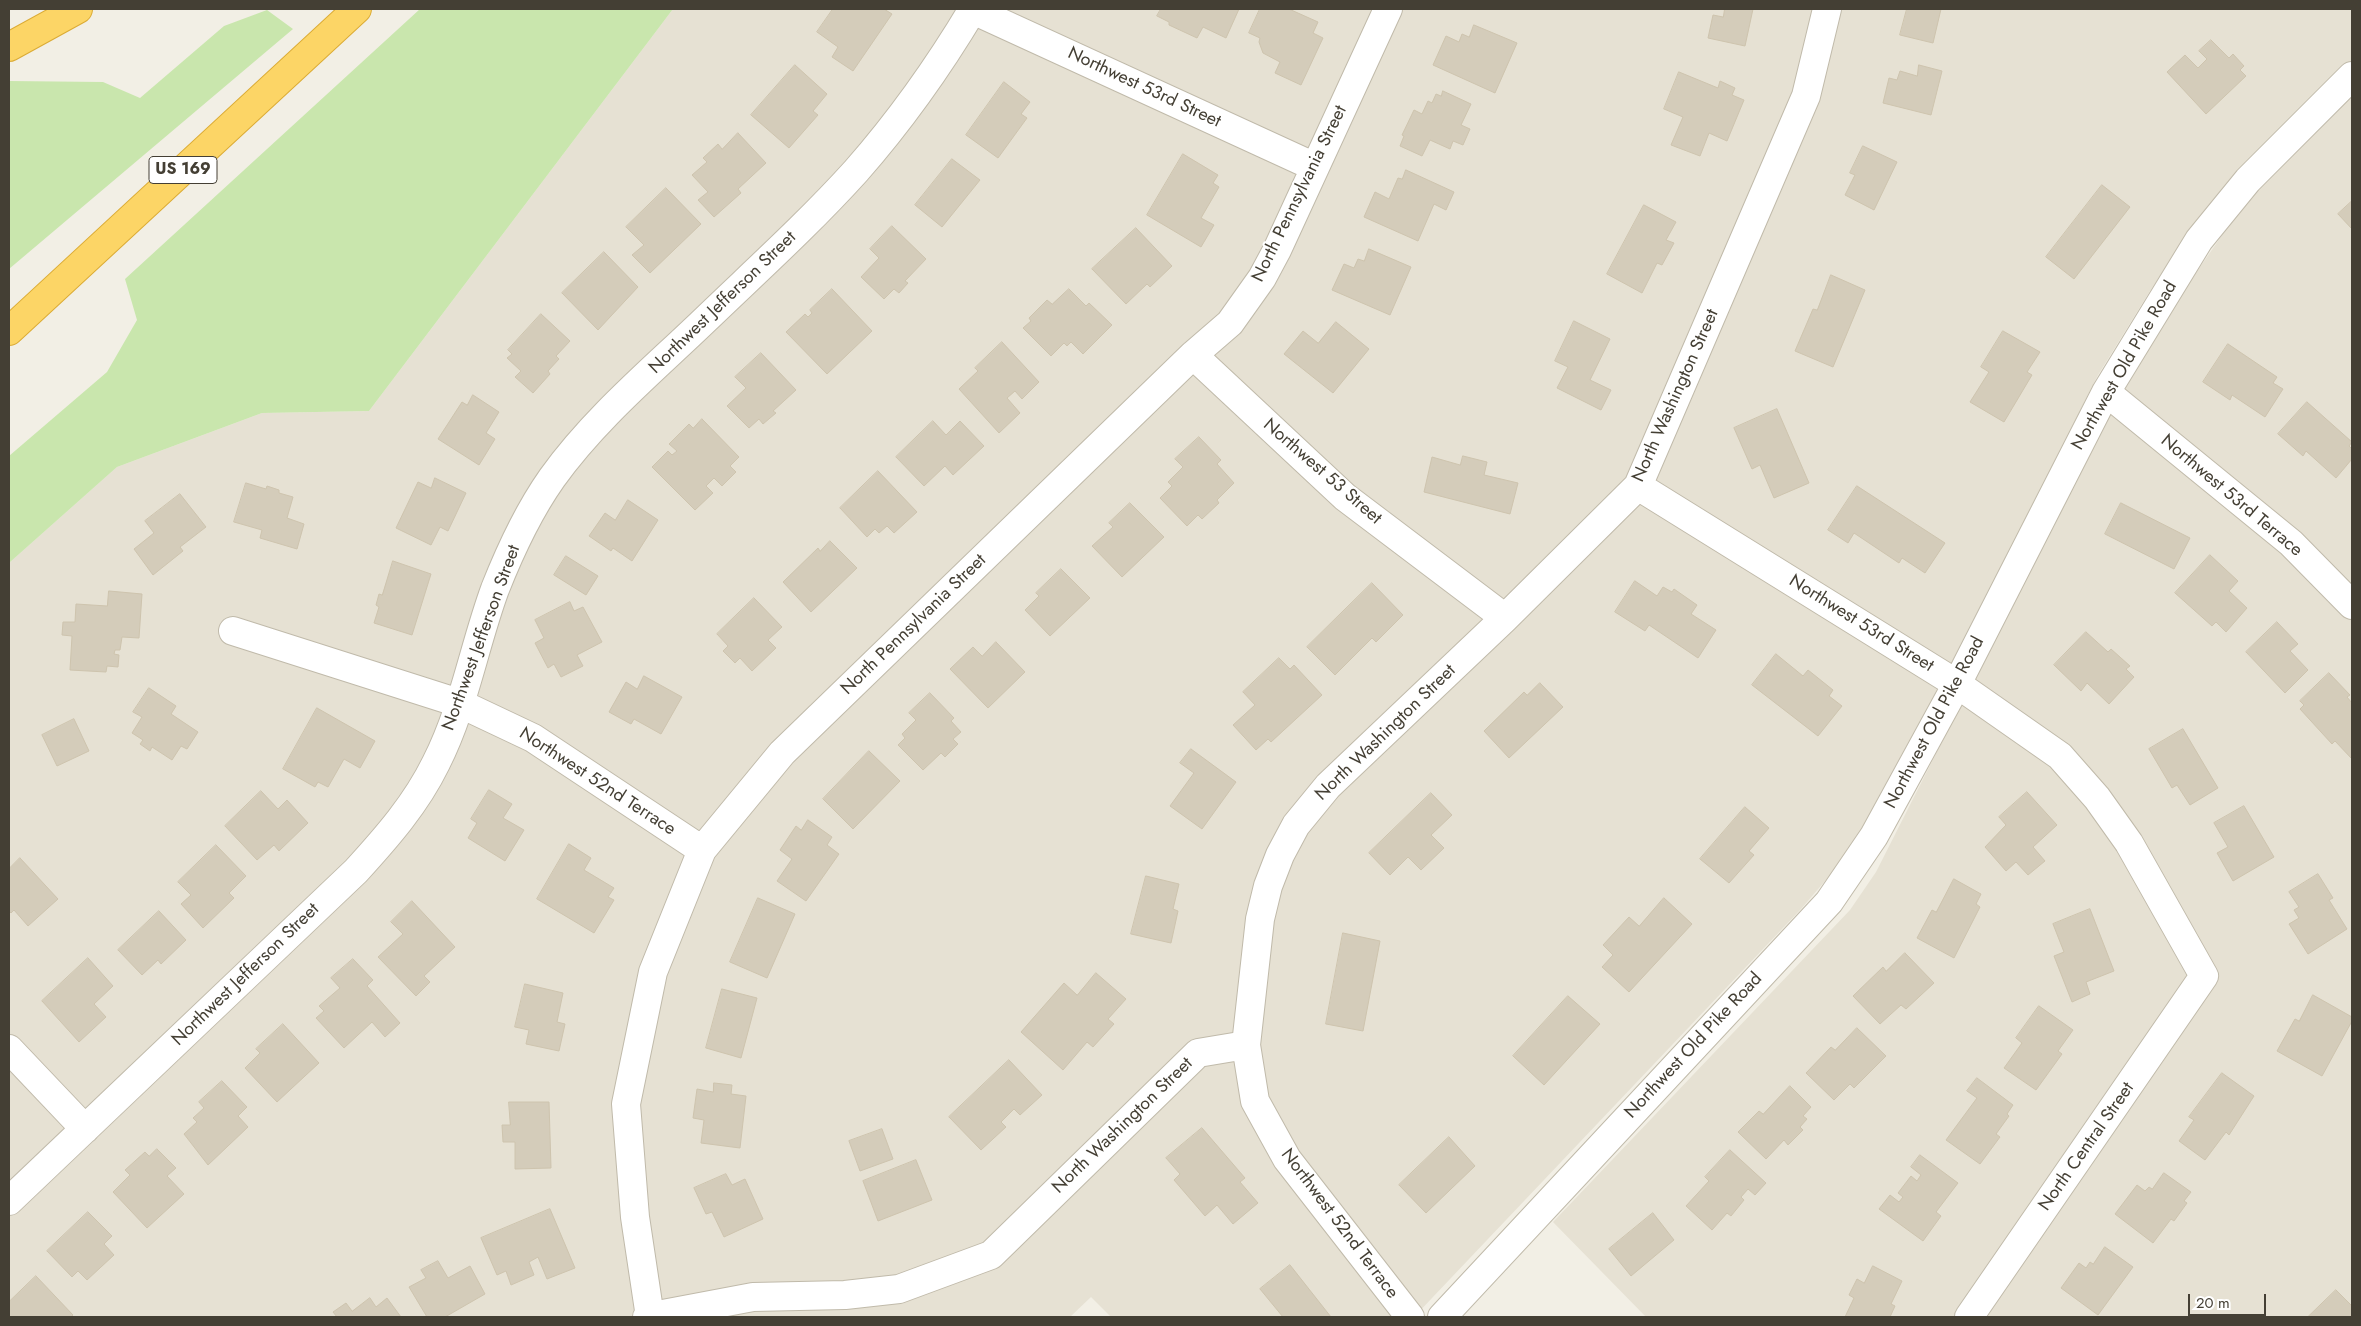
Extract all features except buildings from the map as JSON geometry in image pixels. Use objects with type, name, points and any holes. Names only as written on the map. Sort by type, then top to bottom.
[{"type":"highway","points":[[9,47],[78,9]]},
{"type":"highway","name":"US 169","points":[[9,331],[357,9]]},
{"type":"street","name":"Northwest 53rd Street","points":[[973,9],[1315,167]]},
{"type":"street","name":"Northwest Jefferson Street","points":[[9,1201],[356,871],[395,828],[421,791],[438,760],[459,703],[495,589],[522,528],[552,478],[594,427],[809,220],[856,170],[900,117],[946,53],[973,9]]},
{"type":"street","name":"North Pennsylvania Street","points":[[649,1317],[635,1217],[626,1104],[653,972],[702,850],[782,753],[1193,355],[1230,323],[1262,278],[1277,250],[1388,9]]},
{"type":"street","name":"North Washington Street","points":[[649,1317],[753,1297],[845,1295],[899,1289],[991,1255],[1198,1053],[1246,1045],[1260,919],[1268,886],[1280,855],[1296,825],[1328,786],[1505,618],[1638,486],[1806,96],[1827,9]]},
{"type":"street","name":"Northwest Old Pike Road","points":[[1442,1317],[1829,902],[1874,836],[1957,684],[2106,392],[2199,240],[2248,180],[2352,77]]},
{"type":"street","name":"Northwest 53 Street","points":[[1193,355],[1344,497],[1505,618]]},
{"type":"street","name":"Northwest 53rd Terrace","points":[[2106,392],[2291,543],[2352,605]]},
{"type":"street","name":"Northwest 53rd Street","points":[[1638,486],[1957,684],[2060,756],[2097,798],[2129,843],[2204,976]]},
{"type":"street","name":"Northwest 52nd Terrace","points":[[233,631],[459,703],[533,738],[702,850]]},
{"type":"street","name":"North Central Street","points":[[1969,1317],[2204,976]]},
{"type":"street","name":"Northwest 52nd Terrace","points":[[1246,1045],[1255,1100],[1287,1160],[1410,1317]]},
{"type":"street","points":[[9,1049],[85,1129]]},
{"type":"shaded area","points":[[673,9],[2352,9],[2352,64],[2206,209],[2150,291],[2098,375],[1995,581],[1865,825],[1837,867],[1801,909],[1414,1317],[1111,1317],[1091,1297],[1070,1317],[9,1317],[9,563],[117,467],[262,413],[369,411]]},
{"type":"shaded area","points":[[2352,96],[2352,1317],[1646,1317],[1553,1222],[1850,910],[1876,872],[2073,483],[2159,326],[2225,231],[2255,194],[2299,145]]},
{"type":"green space","points":[[420,9],[673,9],[369,411],[262,413],[117,467],[9,563],[9,456],[107,372],[137,320],[125,279]]},
{"type":"green space","points":[[267,10],[293,29],[9,269],[9,81],[103,82],[140,98],[224,26]]}]
